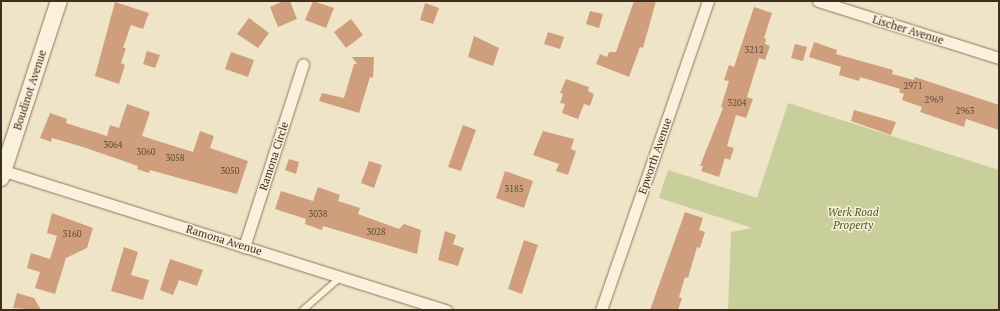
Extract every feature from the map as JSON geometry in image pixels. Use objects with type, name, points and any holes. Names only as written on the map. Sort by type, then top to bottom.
[{"type":"street","name":"Boudinot Avenue","points":[[2,173],[59,1]]},
{"type":"street","name":"Epworth Avenue","points":[[601,310],[708,1]]},
{"type":"street","name":"Lischer Avenue","points":[[818,1],[999,58]]},
{"type":"street","name":"Ramona Circle","points":[[244,247],[303,64]]},
{"type":"street","name":"Ramona Avenue","points":[[2,173],[446,310]]},
{"type":"lane","points":[[303,310],[341,277]]},
{"type":"green space","name":"Werk Road Property","points":[[788,103],[999,170],[999,310],[728,310],[731,232],[752,228],[659,198],[668,170],[757,198]]},
{"type":"building","points":[[283,1],[290,1],[297,19],[278,27],[270,7]]},
{"type":"building","points":[[313,1],[334,8],[326,28],[305,20]]},
{"type":"building","points":[[634,1],[656,1],[643,48],[640,47],[629,77],[596,64],[600,54],[607,57],[609,52],[616,52]]},
{"type":"building","points":[[115,2],[149,13],[143,29],[131,25],[123,48],[126,48],[121,63],[125,65],[119,84],[95,76]]},
{"type":"building","points":[[425,3],[439,8],[433,24],[420,20]]},
{"type":"building","points":[[754,7],[772,13],[764,38],[766,39],[765,44],[770,46],[765,60],[759,58],[747,97],[753,99],[746,118],[736,115],[727,146],[734,148],[730,160],[725,158],[719,177],[701,171],[703,166],[700,166],[723,108],[721,107],[729,81],[724,80],[729,65],[734,67]]},
{"type":"building","points":[[590,11],[603,14],[599,28],[586,24]]},
{"type":"building","points":[[249,18],[269,33],[258,48],[237,34]]},
{"type":"building","points":[[351,19],[363,35],[346,48],[334,32]]},
{"type":"building","points":[[548,32],[564,37],[560,49],[544,44]]},
{"type":"building","points":[[474,36],[499,48],[493,66],[468,57]]},
{"type":"building","points":[[814,42],[837,50],[836,54],[893,70],[892,74],[914,80],[915,77],[999,105],[999,130],[966,119],[964,127],[920,112],[922,107],[902,100],[904,94],[899,92],[900,89],[860,77],[859,81],[839,75],[841,67],[809,57]]},
{"type":"building","points":[[795,44],[807,47],[803,61],[791,58]]},
{"type":"building","points":[[147,51],[160,55],[155,68],[143,64]]},
{"type":"building","points":[[231,52],[254,60],[248,77],[225,69]]},
{"type":"building","points":[[352,57],[374,57],[373,78],[370,77],[359,113],[319,101],[322,93],[344,98],[354,64],[357,64]]},
{"type":"building","points":[[566,79],[589,87],[588,91],[594,94],[590,106],[584,104],[578,119],[562,113],[565,104],[560,103],[563,94],[560,93]]},
{"type":"building","points":[[127,104],[150,112],[142,136],[193,152],[200,131],[214,136],[210,148],[248,161],[237,194],[150,170],[149,173],[137,169],[138,166],[83,147],[52,138],[51,142],[40,138],[50,113],[67,119],[66,123],[107,136],[110,125],[119,128]]},
{"type":"building","points":[[854,110],[896,122],[891,135],[851,121]]},
{"type":"building","points":[[463,125],[476,130],[461,171],[448,167]]},
{"type":"building","points":[[543,131],[574,139],[571,149],[576,151],[568,175],[556,171],[559,164],[533,155]]},
{"type":"building","points":[[289,159],[299,162],[296,174],[285,170]]},
{"type":"building","points":[[369,161],[382,165],[374,188],[361,183]]},
{"type":"building","points":[[505,171],[533,181],[524,208],[496,198]]},
{"type":"building","points":[[318,187],[340,195],[338,201],[360,208],[358,214],[399,229],[404,224],[421,230],[417,254],[323,226],[322,230],[305,224],[306,219],[275,209],[281,191],[313,201]]},
{"type":"building","points":[[685,212],[703,218],[699,230],[705,232],[700,248],[697,247],[688,278],[685,277],[679,297],[682,298],[678,310],[650,310]]},
{"type":"building","points":[[52,213],[93,228],[87,248],[66,258],[55,294],[35,288],[40,272],[27,268],[31,253],[50,259],[57,236],[47,233]]},
{"type":"building","points":[[445,231],[456,235],[453,244],[464,248],[458,266],[438,260]]},
{"type":"building","points":[[524,240],[538,245],[522,294],[508,289]]},
{"type":"building","points":[[124,247],[138,252],[131,275],[149,280],[143,300],[111,291]]},
{"type":"building","points":[[170,259],[203,270],[197,286],[179,280],[173,295],[160,290]]},
{"type":"building","points":[[17,293],[34,298],[41,310],[13,308]]}]
